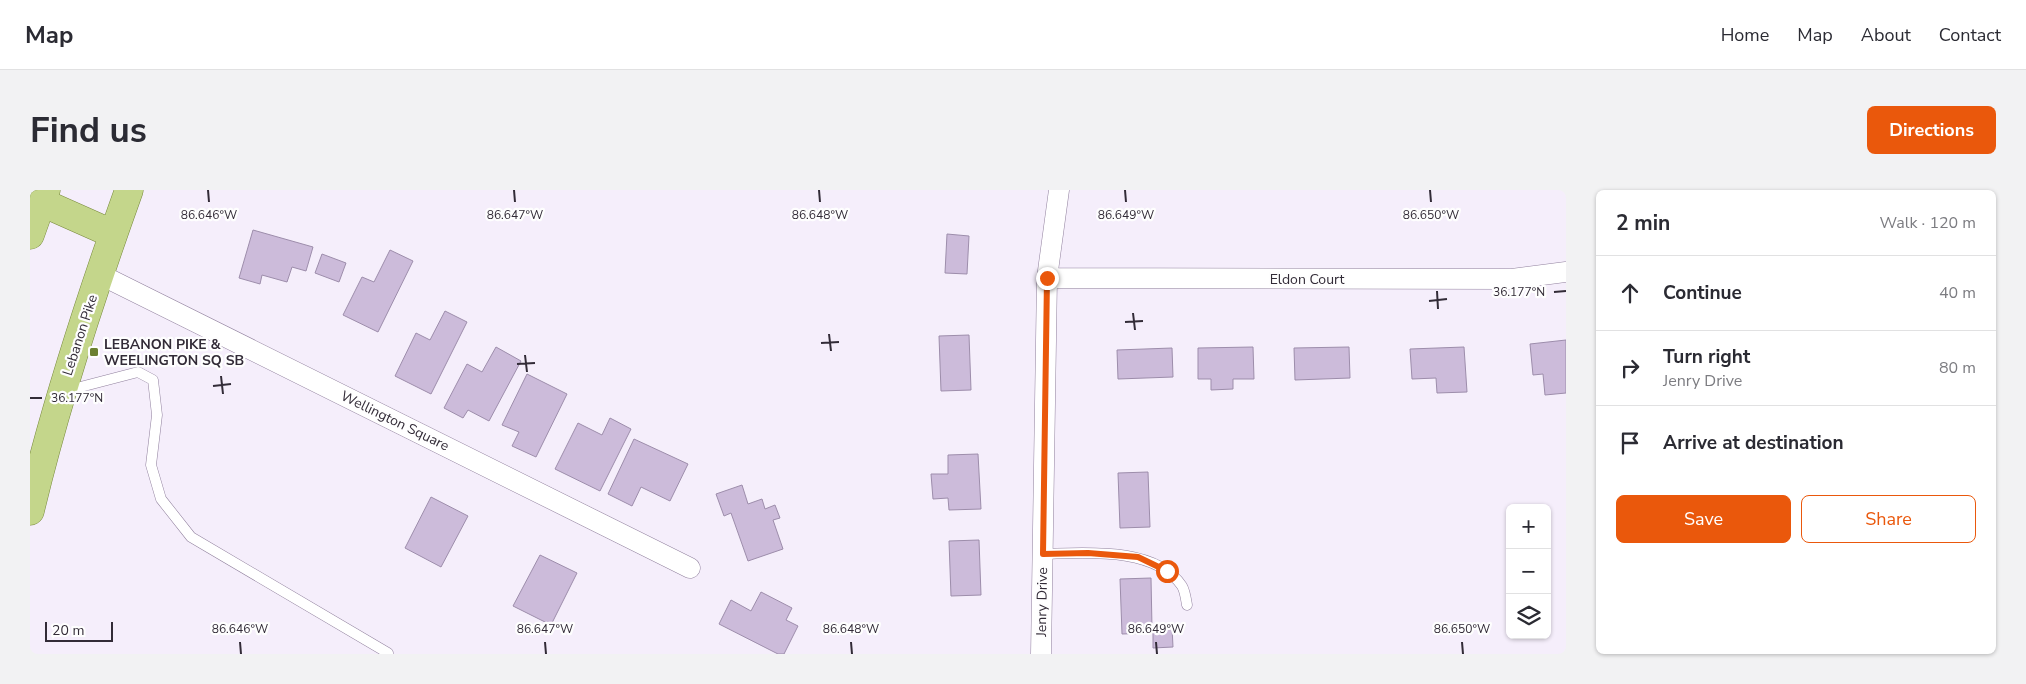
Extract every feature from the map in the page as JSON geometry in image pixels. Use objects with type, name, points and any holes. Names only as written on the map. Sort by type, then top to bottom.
[{"type":"main road","name":"Lebanon Pike","points":[[30,511],[62,392],[128,190]]},
{"type":"main road","points":[[30,236],[39,196],[113,234]]},
{"type":"street","name":"Jenry Drive","points":[[1041,654],[1047,278],[1059,190]]},
{"type":"street","name":"Eldon Court","points":[[1047,278],[1512,279],[1566,272]]},
{"type":"street","name":"Wellington Square","points":[[100,274],[690,568]]},
{"type":"lane","points":[[62,392],[138,372],[153,380],[157,415],[151,465],[161,498],[191,537],[388,653]]},
{"type":"lane","points":[[1043,554],[1088,553],[1138,557],[1167,571],[1183,587],[1187,605]]},
{"type":"building","points":[[253,230],[313,247],[306,271],[292,267],[287,282],[262,275],[260,284],[239,278]]},
{"type":"building","points":[[947,234],[969,236],[967,274],[945,273]]},
{"type":"building","points":[[390,250],[413,261],[378,332],[343,315],[362,277],[374,282]]},
{"type":"building","points":[[322,254],[346,263],[339,282],[315,273]]},
{"type":"building","points":[[445,311],[467,322],[431,394],[395,376],[416,333],[430,340]]},
{"type":"building","points":[[969,335],[971,390],[941,391],[939,336]]},
{"type":"building","points":[[1566,340],[1566,393],[1545,395],[1543,374],[1533,375],[1530,344]]},
{"type":"building","points":[[496,347],[521,361],[489,421],[468,410],[463,418],[444,408],[467,364],[482,372]]},
{"type":"building","points":[[1253,347],[1254,379],[1233,379],[1233,389],[1211,390],[1211,379],[1198,379],[1198,348]]},
{"type":"building","points":[[1349,347],[1350,378],[1295,380],[1294,348]]},
{"type":"building","points":[[1464,347],[1467,392],[1437,393],[1436,378],[1412,379],[1410,349]]},
{"type":"building","points":[[1172,348],[1173,377],[1118,379],[1117,350]]},
{"type":"building","points":[[527,374],[567,394],[536,457],[512,446],[519,432],[502,425]]},
{"type":"building","points":[[610,418],[631,429],[600,491],[555,469],[578,423],[602,435]]},
{"type":"building","points":[[634,439],[688,464],[670,501],[641,487],[632,506],[608,494]]},
{"type":"building","points":[[978,454],[981,509],[949,510],[948,498],[933,499],[931,474],[948,474],[948,455]]},
{"type":"building","points":[[1148,472],[1150,527],[1120,528],[1118,473]]},
{"type":"building","points":[[742,485],[748,504],[762,499],[765,509],[775,505],[780,518],[773,520],[783,549],[748,561],[731,513],[724,516],[716,494]]},
{"type":"building","points":[[431,497],[468,516],[441,567],[405,548]]},
{"type":"building","points":[[979,540],[981,595],[951,596],[949,541]]},
{"type":"building","points":[[540,555],[577,573],[551,625],[513,606]]},
{"type":"building","points":[[1151,578],[1152,628],[1172,627],[1173,647],[1153,648],[1153,633],[1122,634],[1120,579]]},
{"type":"building","points":[[761,592],[792,608],[786,620],[798,626],[784,654],[778,654],[719,624],[731,600],[751,611]]},
{"type":"place","name":"LEBANON PIKE & WEELINGTON SQ SB","points":[[94,352]]},
{"type":"route","points":[[1047,278],[1043,554],[1088,553],[1138,557],[1167,571]]}]
